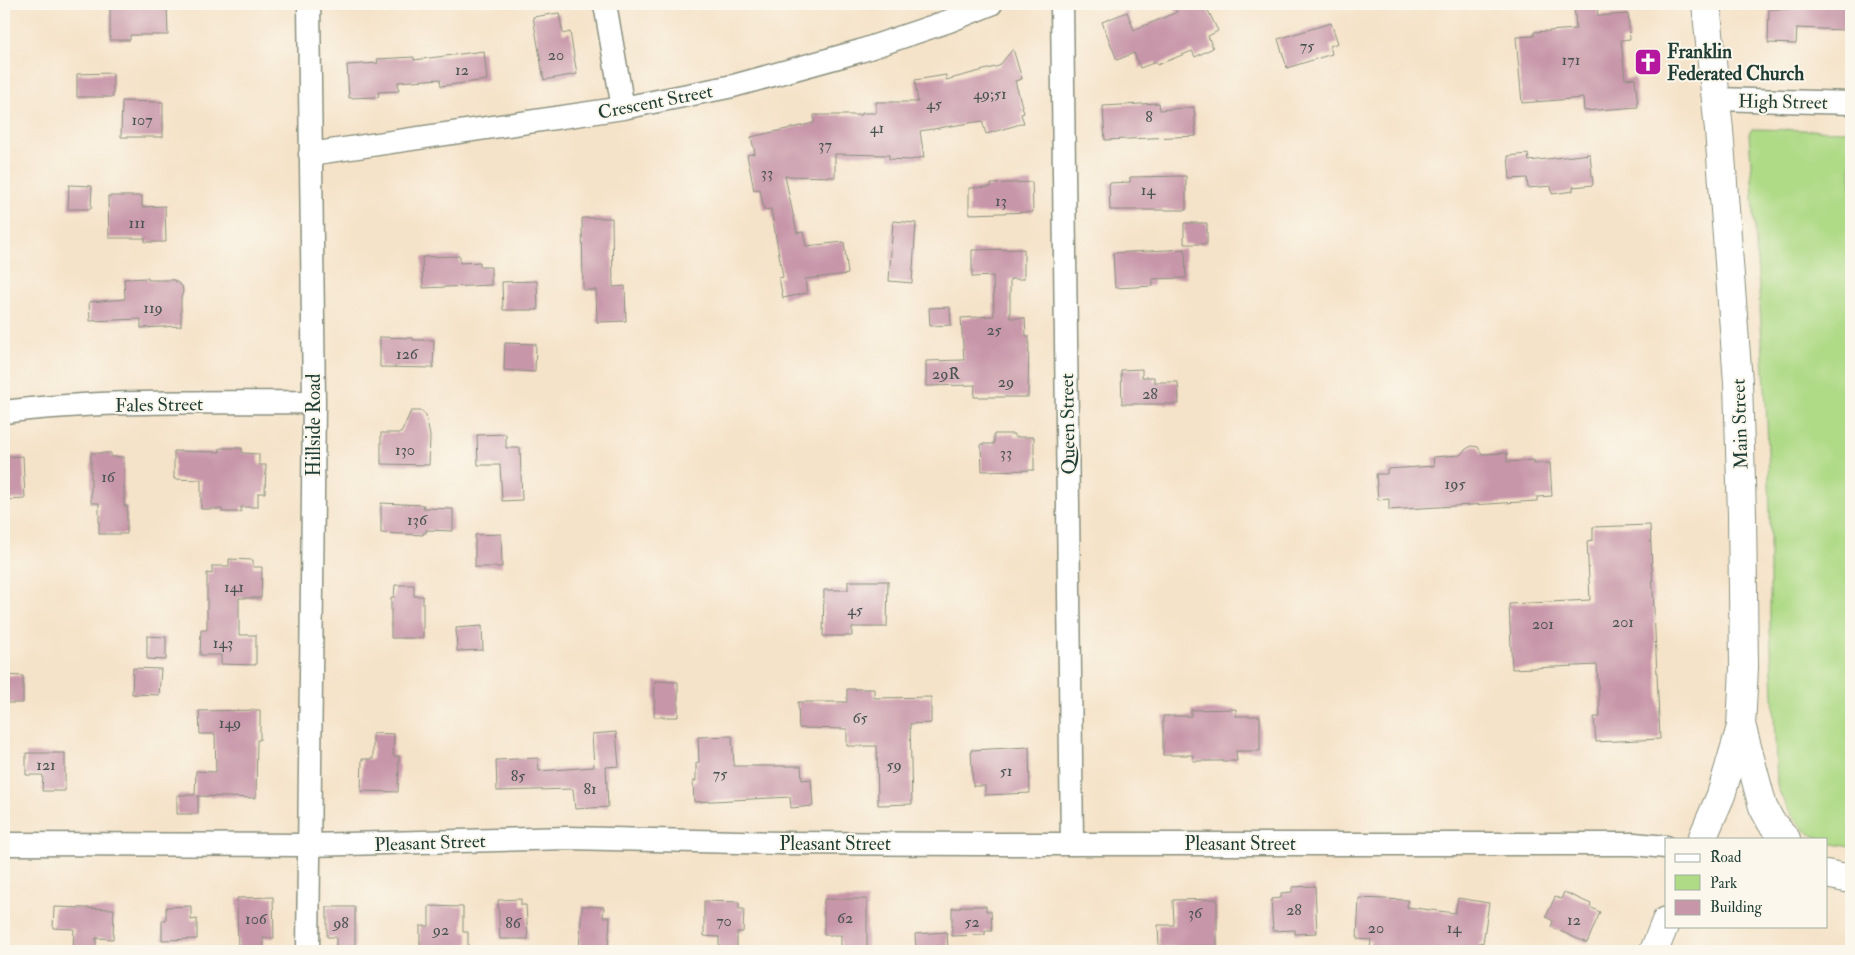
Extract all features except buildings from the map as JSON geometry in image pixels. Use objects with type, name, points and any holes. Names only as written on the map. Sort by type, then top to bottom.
[{"type":"main road","name":"Main Street","points":[[1702,838],[1721,796],[1741,727],[1744,622],[1738,382],[1716,99],[1706,4]]},
{"type":"main road","points":[[1741,727],[1763,807],[1771,822],[1785,838]]},
{"type":"main road","points":[[1828,874],[1851,879]]},
{"type":"main road","points":[[1654,951],[1665,924]]},
{"type":"street","name":"Hillside Road","points":[[308,951],[314,402],[309,4]]},
{"type":"street","points":[[606,4],[623,108]]},
{"type":"street","name":"Crescent Street","points":[[310,154],[623,108],[733,86],[860,51],[949,21],[991,4]]},
{"type":"street","name":"Queen Street","points":[[1062,4],[1072,843]]},
{"type":"street","name":"High Street","points":[[1716,99],[1851,103]]},
{"type":"street","name":"Fales Street","points":[[4,412],[36,408],[117,404],[314,402]]},
{"type":"street","name":"Pleasant Street","points":[[4,844],[309,845],[568,838],[780,843],[1642,844],[1665,847]]},
{"type":"green space","points":[[1752,129],[1851,131],[1851,847],[1828,843],[1828,838],[1817,837],[1809,833],[1789,810],[1777,784],[1770,629],[1770,513],[1767,420],[1749,133]]},
{"type":"place","name":"Franklin Federated Church","points":[[1648,62]]}]
